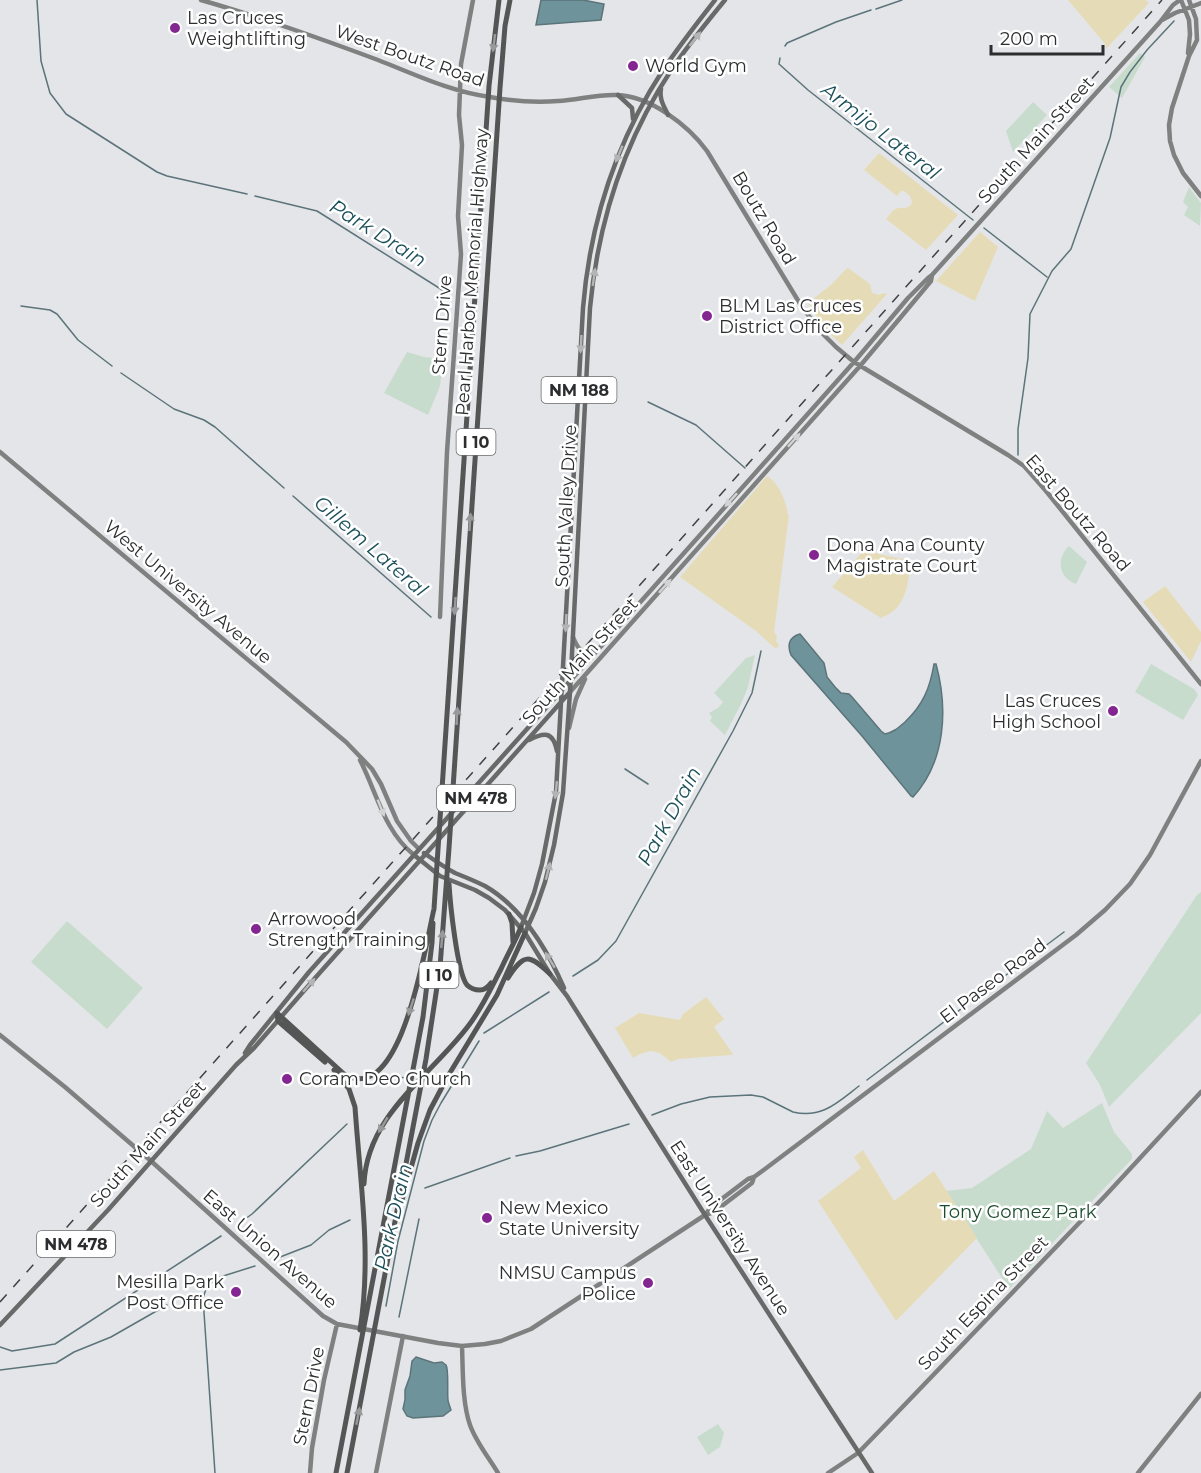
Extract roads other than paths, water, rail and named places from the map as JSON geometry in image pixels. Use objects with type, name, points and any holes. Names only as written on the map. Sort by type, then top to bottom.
[{"type":"highway","name":"Pearl Harbor Memorial Highway","points":[[434,909],[489,86],[499,0]]},
{"type":"highway","name":"Pearl Harbor Memorial Highway","points":[[448,890],[498,110],[504,35],[510,0]]},
{"type":"highway","points":[[448,890],[458,952],[466,982],[472,988],[484,990],[492,983],[521,927]]},
{"type":"highway","name":"I 10","points":[[347,1473],[426,1059],[440,967],[448,890]]},
{"type":"highway","points":[[279,1017],[348,1077],[362,1078],[375,1073],[387,1062],[396,1047],[412,1006],[434,909]]},
{"type":"highway","name":"I 10","points":[[336,1473],[365,1309],[413,1073],[426,997],[434,909]]},
{"type":"highway","points":[[509,914],[513,946]]},
{"type":"highway","points":[[497,995],[525,933]]},
{"type":"highway","points":[[390,1248],[415,1152],[430,1110],[448,1076],[497,995],[521,961],[529,959],[536,961],[550,974]]},
{"type":"highway","points":[[364,1225],[365,1171],[376,1136],[395,1107],[452,1047],[471,1022],[486,999],[500,969]]},
{"type":"highway","points":[[279,1017],[335,1071],[351,1093],[355,1107],[364,1225],[365,1309]]},
{"type":"main road","name":"South Valley Drive","points":[[521,927],[534,893],[547,843],[556,792],[586,279],[594,232],[615,163],[633,122],[667,63],[715,0]]},
{"type":"main road","name":"South Valley Drive","points":[[525,933],[541,895],[554,845],[563,793],[590,318],[593,280],[604,222],[616,183],[634,138],[651,105],[686,51],[725,0]]},
{"type":"main road","points":[[661,87],[662,104],[668,115]]},
{"type":"main road","points":[[618,95],[630,104],[633,122]]},
{"type":"main road","name":"South Main Street","points":[[279,1017],[309,972],[571,680]]},
{"type":"main road","name":"South Main Street","points":[[0,1325],[151,1161],[242,1059],[250,1045],[279,1017],[570,692]]},
{"type":"main road","points":[[526,741],[542,734],[553,738],[558,758]]},
{"type":"main road","name":"West University Avenue","points":[[419,849],[426,854]]},
{"type":"main road","name":"East University Avenue","points":[[426,854],[440,865],[481,884],[513,907],[529,926],[556,968],[567,996]]},
{"type":"main road","name":"West University Avenue","points":[[414,855],[420,861]]},
{"type":"main road","name":"East University Avenue","points":[[420,861],[440,876],[489,898],[521,927],[872,1473]]},
{"type":"street","name":"West Boutz Road","points":[[201,0],[300,31],[461,92],[534,102],[618,95],[651,105]]},
{"type":"street","name":"Stern Drive","points":[[440,617],[447,452],[460,254],[458,216],[462,145],[459,115],[461,64],[473,0]]},
{"type":"street","points":[[1181,0],[1189,20],[1189,56]]},
{"type":"street","name":"South Main Street","points":[[571,680],[854,362],[908,298],[932,275],[1173,5],[1181,0]]},
{"type":"street","points":[[1189,0],[1196,19],[1197,40],[1189,56],[1172,108],[1169,125],[1174,155],[1183,173],[1201,196]]},
{"type":"street","name":"South Main Street","points":[[1160,22],[1201,3]]},
{"type":"street","name":"Boutz Road","points":[[651,105],[685,126],[698,139],[802,307],[822,333],[845,355]]},
{"type":"street","name":"South Main Street","points":[[570,692],[860,366],[931,281],[932,275]]},
{"type":"street","name":"East Boutz Road","points":[[845,355],[1024,466],[1201,684]]},
{"type":"street","name":"West University Avenue","points":[[0,452],[346,742],[372,769],[397,821],[419,849]]},
{"type":"street","points":[[573,636],[581,651],[597,650]]},
{"type":"street","points":[[568,733],[576,699],[588,672]]},
{"type":"street","name":"West University Avenue","points":[[357,755],[383,815],[398,839],[414,855]]},
{"type":"street","name":"El Paseo Road","points":[[705,1215],[711,1207],[1076,935],[1105,910],[1130,884],[1150,855],[1201,761]]},
{"type":"street","name":"East Union Avenue","points":[[0,1035],[151,1161],[323,1316],[337,1324],[462,1346],[501,1341],[531,1329],[705,1215]]},
{"type":"street","name":"South Espina Street","points":[[828,1473],[858,1453],[1105,1196],[1201,1092]]},
{"type":"street","name":"Stern Drive","points":[[310,1473],[324,1380],[337,1324]]},
{"type":"street","points":[[376,1473],[403,1336]]},
{"type":"street","points":[[462,1346],[465,1399],[470,1424],[498,1473]]},
{"type":"street","points":[[1138,1473],[1201,1394]]},
{"type":"water","points":[[541,0],[583,0],[604,4],[601,20],[536,25]]},
{"type":"water","points":[[800,634],[824,663],[827,677],[835,687],[841,693],[849,694],[885,734],[898,728],[917,709],[925,696],[934,664],[936,664],[942,698],[941,734],[932,767],[924,783],[913,797],[791,655],[790,642],[793,637]]},
{"type":"water","points":[[416,1357],[434,1363],[442,1362],[446,1365],[448,1401],[451,1410],[443,1416],[413,1418],[407,1416],[403,1409],[412,1361]]},
{"type":"waterway","name":"Park Drain","points":[[37,0],[41,61],[50,93],[66,114],[157,172],[247,194]]},
{"type":"waterway","name":"Armijo Lateral","points":[[876,9],[902,0]]},
{"type":"waterway","name":"Armijo Lateral","points":[[785,46],[787,43],[836,22],[871,10]]},
{"type":"waterway","points":[[1018,455],[1018,429],[1028,358],[1030,314],[1052,271],[1071,249],[1110,138],[1121,87],[1147,50],[1174,21]]},
{"type":"waterway","name":"Armijo Lateral","points":[[780,58],[779,64],[808,90],[973,220]]},
{"type":"waterway","name":"Park Drain","points":[[255,196],[317,211],[447,293]]},
{"type":"waterway","name":"Armijo Lateral","points":[[984,228],[1047,277]]},
{"type":"waterway","name":"Gillem Lateral","points":[[21,306],[50,310],[57,314],[78,340],[112,366]]},
{"type":"waterway","name":"Gillem Lateral","points":[[121,373],[174,409],[204,420],[215,427],[284,488]]},
{"type":"waterway","name":"Park Drain","points":[[648,402],[696,425],[745,468]]},
{"type":"waterway","name":"Gillem Lateral","points":[[293,496],[431,617]]},
{"type":"waterway","name":"Park Drain","points":[[573,976],[598,960],[616,941],[733,731],[752,693],[761,651]]},
{"type":"waterway","points":[[625,769],[648,784]]},
{"type":"waterway","points":[[1021,964],[1064,932]]},
{"type":"waterway","points":[[867,1080],[1014,969]]},
{"type":"waterway","name":"Park Drain","points":[[484,1033],[549,992]]},
{"type":"waterway","name":"Park Drain","points":[[386,1306],[398,1241],[424,1141],[441,1103],[479,1041]]},
{"type":"waterway","points":[[397,1077],[407,1078]]},
{"type":"waterway","points":[[652,1115],[681,1104],[710,1097],[751,1095],[763,1097],[793,1112],[813,1113],[829,1108],[859,1086]]},
{"type":"waterway","name":"Park Drain","points":[[237,1225],[252,1214],[347,1124]]},
{"type":"waterway","points":[[516,1156],[629,1124]]},
{"type":"waterway","points":[[425,1188],[510,1158]]},
{"type":"waterway","points":[[399,1317],[419,1219]]},
{"type":"waterway","points":[[275,1259],[311,1245],[329,1230],[350,1220]]},
{"type":"waterway","name":"Park Drain","points":[[0,1347],[12,1351],[55,1344],[221,1236]]},
{"type":"waterway","points":[[215,1473],[203,1298],[207,1286],[220,1277],[255,1266]]},
{"type":"waterway","points":[[0,1370],[56,1363],[74,1352],[111,1337],[167,1305]]},
{"type":"railway","points":[[0,1302],[1162,0]]},
{"type":"place","name":"Las Cruces Weightlifting","points":[[175,28]]},
{"type":"place","name":"World Gym","points":[[633,66]]},
{"type":"place","name":"BLM Las Cruces District Office","points":[[707,316]]},
{"type":"place","name":"Dona Ana County Magistrate Court","points":[[814,555]]},
{"type":"place","name":"Las Cruces High School","points":[[1113,711]]},
{"type":"place","name":"Arrowood Strength Training","points":[[256,929]]},
{"type":"place","name":"Coram Deo Church","points":[[287,1079]]},
{"type":"place","name":"New Mexico State University","points":[[487,1218]]},
{"type":"place","name":"NMSU Campus Police","points":[[648,1283]]},
{"type":"place","name":"Mesilla Park Post Office","points":[[236,1292]]},
{"type":"park label","name":"Tony Gomez Park","points":[[1018,1212]]}]
